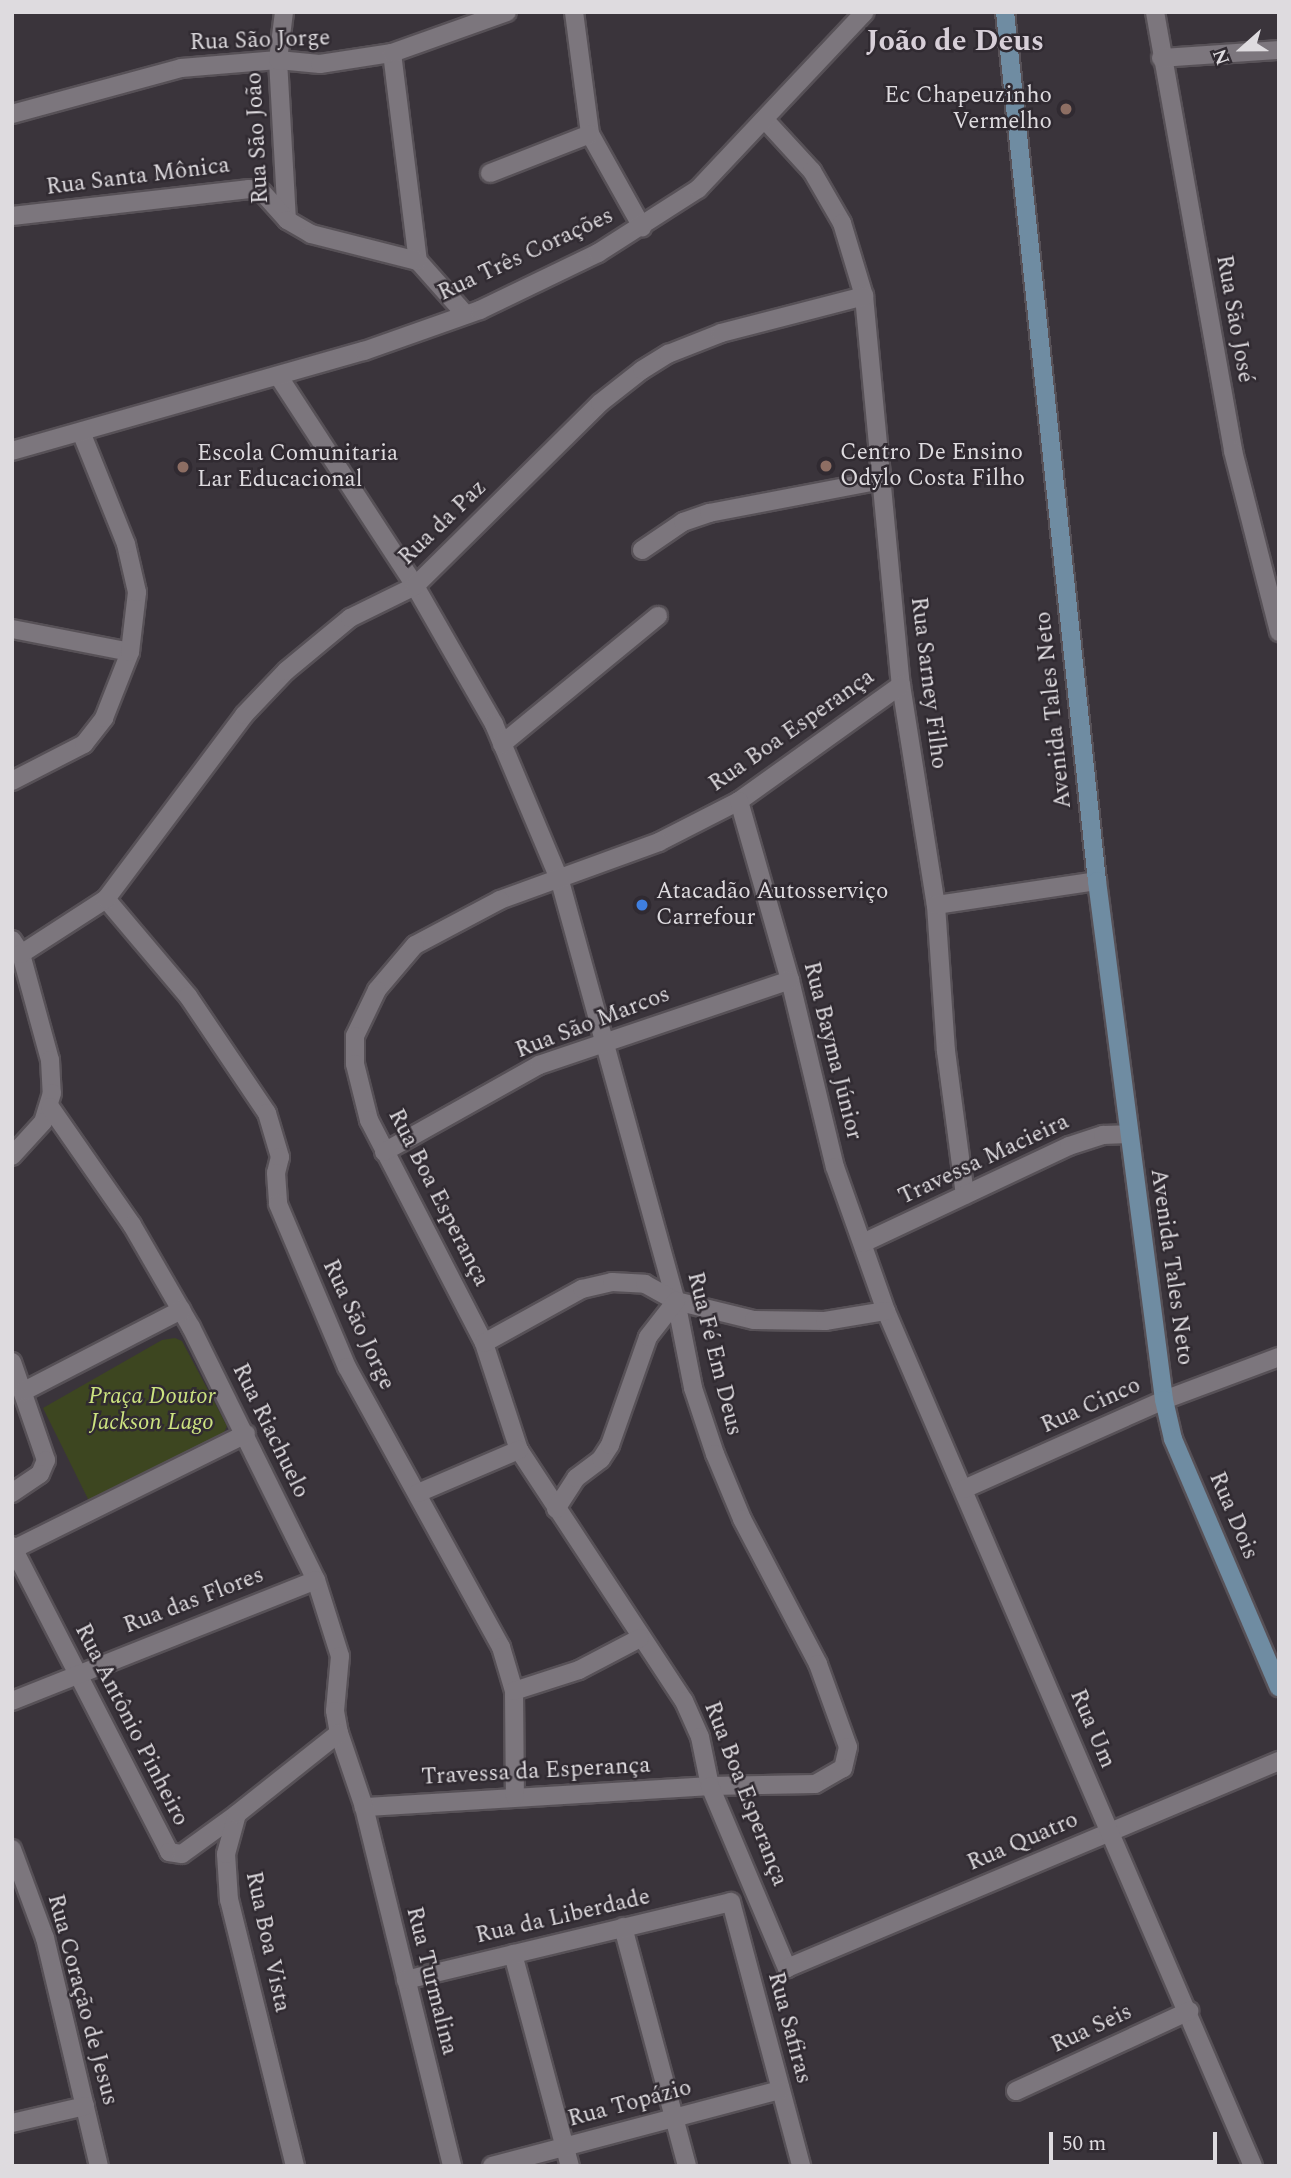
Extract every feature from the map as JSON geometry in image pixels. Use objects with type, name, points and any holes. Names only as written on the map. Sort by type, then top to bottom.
[{"type":"main road","name":"Avenida Tales Neto","points":[[1005,12],[1097,881],[1164,1400]]},
{"type":"main road","name":"Rua Dois","points":[[1164,1400],[1173,1439],[1279,1687]]},
{"type":"street","name":"Rua São João","points":[[284,12],[278,60],[287,220]]},
{"type":"street","name":"Rua São Jorge","points":[[12,114],[181,68],[278,60],[320,65],[392,53],[507,12]]},
{"type":"street","points":[[574,12],[590,134],[642,227]]},
{"type":"street","name":"Rua Três Corações","points":[[12,451],[279,377],[465,314],[598,253],[698,189],[766,121],[865,12]]},
{"type":"street","name":"Rua São José","points":[[1155,12],[1161,58],[1233,451],[1279,632]]},
{"type":"street","points":[[1161,58],[1279,50]]},
{"type":"street","points":[[392,53],[418,261],[465,314]]},
{"type":"street","name":"Rua Sarney Filho","points":[[766,121],[812,171],[836,213],[864,296],[901,685],[936,905],[946,1051],[965,1195]]},
{"type":"street","points":[[490,173],[590,134]]},
{"type":"street","name":"Rua Santa Mônica","points":[[12,216],[249,188],[262,192],[287,220],[329,240],[418,261]]},
{"type":"street","name":"Rua da Paz","points":[[17,947],[106,899],[244,715],[286,671],[350,618],[415,586],[600,403],[642,370],[668,354],[721,332],[864,296]]},
{"type":"street","name":"Rua Fé Em Deus","points":[[279,377],[415,586],[502,744],[560,881],[676,1301],[693,1388],[715,1454],[742,1519],[818,1664],[848,1747],[843,1769],[816,1784],[710,1786]]},
{"type":"street","points":[[12,781],[84,744],[104,719],[130,652],[137,592],[126,544],[81,432]]},
{"type":"street","points":[[642,550],[683,522],[709,513],[881,480]]},
{"type":"street","points":[[502,744],[658,616]]},
{"type":"street","points":[[12,629],[130,652]]},
{"type":"street","name":"Rua Boa Esperança","points":[[787,1968],[710,1786],[700,1737],[684,1702],[519,1450],[484,1343],[369,1120],[355,1064],[355,1036],[377,990],[415,946],[500,900],[560,881],[659,842],[739,801],[901,685]]},
{"type":"street","name":"Rua Bayma Júnior","points":[[739,801],[790,980],[835,1167],[887,1311]]},
{"type":"street","points":[[936,905],[1097,881]]},
{"type":"street","name":"Rua São Jorge","points":[[106,899],[188,996],[267,1113],[280,1157],[276,1173],[278,1205],[347,1367],[500,1647],[514,1691],[515,1797]]},
{"type":"street","points":[[12,1156],[43,1122],[50,1107],[50,1060],[17,947]]},
{"type":"street","name":"Rua São Marcos","points":[[384,1152],[539,1065],[790,980]]},
{"type":"street","name":"Rua Riachuelo","points":[[50,1107],[131,1225],[181,1310],[246,1434],[316,1580],[340,1656],[335,1711],[339,1733],[364,1807]]},
{"type":"street","name":"Travessa Macieira","points":[[863,1243],[1069,1146],[1103,1135],[1128,1134]]},
{"type":"street","points":[[484,1343],[596,1284],[645,1284],[676,1301],[784,1323],[887,1311]]},
{"type":"street","points":[[556,1509],[576,1478],[605,1452],[648,1337],[676,1301]]},
{"type":"street","points":[[24,1391],[181,1310]]},
{"type":"street","name":"Rua Um","points":[[887,1311],[1189,2011],[1253,2166]]},
{"type":"street","name":"Rua Cinco","points":[[964,1489],[1164,1400],[1279,1357]]},
{"type":"street","points":[[12,1362],[46,1460],[40,1474],[12,1493]]},
{"type":"street","points":[[13,1548],[246,1434]]},
{"type":"street","points":[[418,1493],[519,1450]]},
{"type":"street","name":"Rua Antônio Pinheiro","points":[[13,1548],[173,1855],[181,1854],[237,1814]]},
{"type":"street","name":"Rua das Flores","points":[[12,1702],[316,1580]]},
{"type":"street","points":[[514,1691],[579,1670],[640,1638]]},
{"type":"street","points":[[237,1814],[339,1733]]},
{"type":"street","name":"Rua Quatro","points":[[787,1968],[1279,1761]]},
{"type":"street","name":"Travessa da Esperança","points":[[364,1807],[710,1786]]},
{"type":"street","name":"Rua Turmalina","points":[[364,1807],[452,2166]]},
{"type":"street","name":"Rua Boa Vista","points":[[237,1814],[228,1836],[225,1878],[295,2166]]},
{"type":"street","name":"Rua Coração de Jesus","points":[[12,1849],[45,1938],[99,2166]]},
{"type":"street","name":"Rua da Liberdade","points":[[406,1980],[731,1902]]},
{"type":"street","name":"Rua Safiras","points":[[731,1902],[802,2166]]},
{"type":"street","points":[[623,1927],[687,2166]]},
{"type":"street","points":[[513,1954],[570,2166]]},
{"type":"street","name":"Rua Seis","points":[[1016,2091],[1189,2011]]},
{"type":"street","name":"Rua Topázio","points":[[492,2166],[780,2090]]},
{"type":"street","points":[[12,2123],[85,2106]]},
{"type":"green space","name":"Praça Doutor Jackson Lago","points":[[175,1338],[182,1341],[227,1426],[221,1439],[90,1503],[43,1408],[162,1340]]},
{"type":"place","name":"Ec Chapeuzinho Vermelho","points":[[1066,109]]},
{"type":"place","name":"Centro De Ensino Odylo Costa Filho","points":[[826,466]]},
{"type":"place","name":"Escola Comunitaria Lar Educacional","points":[[183,467]]},
{"type":"place","name":"Atacadão Autosserviço Carrefour","points":[[642,905]]},
{"type":"district","name":"João de Deus","points":[[955,41]]}]
